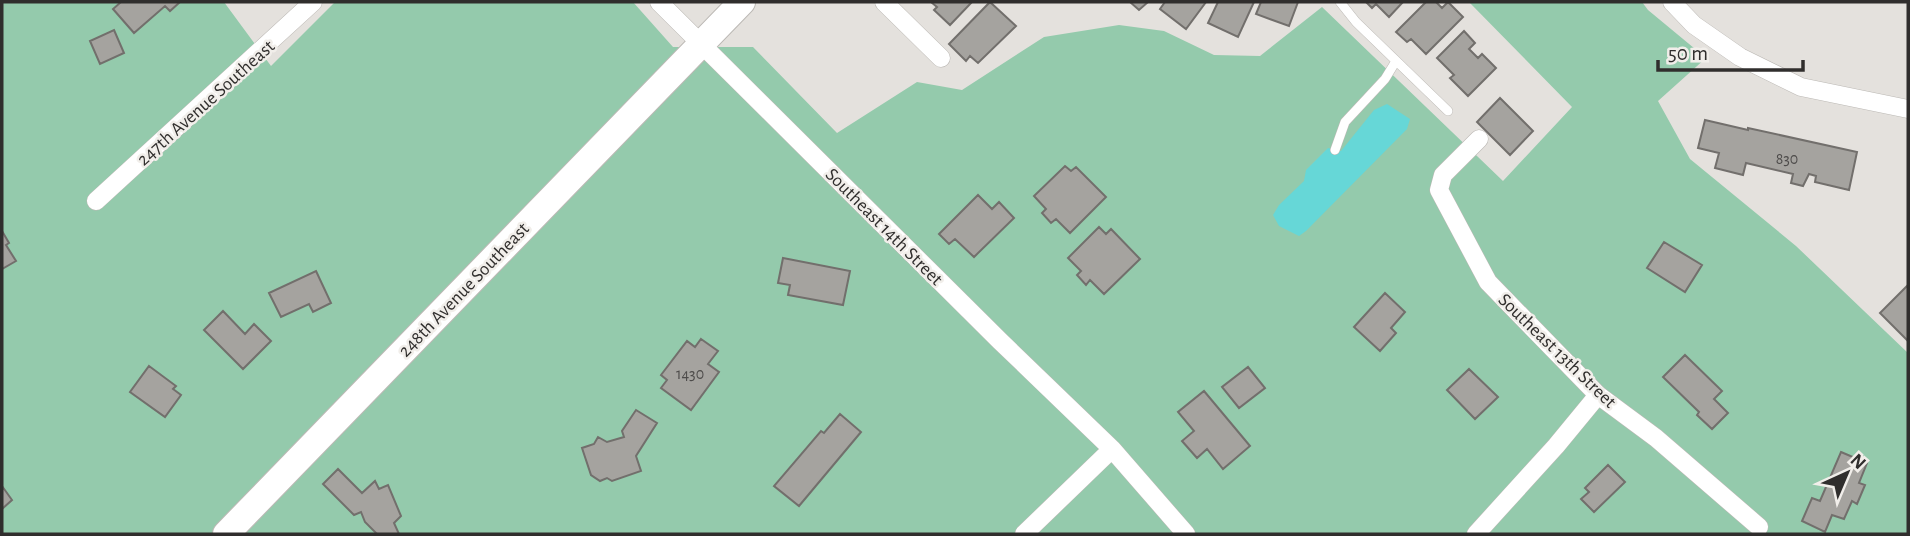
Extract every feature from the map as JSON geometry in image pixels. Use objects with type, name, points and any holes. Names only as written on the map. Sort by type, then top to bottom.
[{"type":"street","name":"247th Avenue Southeast","points":[[96,201],[313,2]]},
{"type":"street","name":"Southeast 14th Street","points":[[659,2],[1112,449],[1186,534]]},
{"type":"street","name":"248th Avenue Southeast","points":[[226,534],[742,2]]},
{"type":"street","points":[[884,2],[941,58]]},
{"type":"street","points":[[1672,2],[1694,25],[1741,57],[1801,87],[1908,109]]},
{"type":"street","name":"Southeast 13th Street","points":[[1479,139],[1443,175],[1439,190],[1488,282],[1598,395],[1656,438],[1759,527]]},
{"type":"street","points":[[1476,534],[1598,395]]},
{"type":"street","points":[[1024,534],[1112,449]]},
{"type":"lane","points":[[1340,2],[1356,22],[1448,111]]},
{"type":"lane","points":[[1335,150],[1345,122],[1385,79],[1396,61]]},
{"type":"green space","points":[[2,2],[224,2],[271,66],[335,2],[633,2],[673,47],[753,47],[837,133],[917,82],[962,90],[1044,37],[1119,25],[1164,31],[1214,55],[1260,56],[1322,7],[1503,181],[1572,107],[1469,2],[1642,2],[1706,58],[1658,101],[1690,159],[1796,246],[1908,353],[1908,534],[2,534]]},
{"type":"water","points":[[1387,104],[1410,119],[1407,129],[1306,231],[1299,236],[1279,226],[1273,215],[1279,205],[1304,181],[1306,170],[1328,148],[1341,151],[1374,110]]},
{"type":"building","points":[[121,2],[180,2],[170,11],[165,6],[134,33],[113,9]]},
{"type":"building","points":[[931,2],[972,2],[950,25],[934,10],[937,7]]},
{"type":"building","points":[[990,2],[1016,26],[978,63],[970,56],[966,61],[949,44]]},
{"type":"building","points":[[1130,2],[1148,2],[1139,10]]},
{"type":"building","points":[[1165,2],[1206,2],[1186,29],[1160,9]]},
{"type":"building","points":[[1218,2],[1254,2],[1238,37],[1208,23]]},
{"type":"building","points":[[1261,2],[1298,2],[1289,26],[1256,14]]},
{"type":"building","points":[[1366,2],[1403,2],[1389,17],[1376,4],[1372,8]]},
{"type":"building","points":[[1426,2],[1436,2],[1442,8],[1448,2],[1463,17],[1426,54],[1411,39],[1407,42],[1396,32]]},
{"type":"building","points":[[114,30],[124,53],[100,64],[90,41]]},
{"type":"building","points":[[1464,31],[1475,43],[1469,49],[1478,58],[1482,54],[1496,68],[1468,96],[1450,78],[1454,75],[1437,58]]},
{"type":"building","points":[[1500,98],[1533,131],[1510,155],[1477,122]]},
{"type":"building","points":[[1705,120],[1857,152],[1849,190],[1815,182],[1816,176],[1809,174],[1803,186],[1791,183],[1793,174],[1746,163],[1743,175],[1715,168],[1719,153],[1698,148]]},
{"type":"building","points":[[1065,166],[1071,171],[1076,167],[1106,197],[1070,233],[1056,219],[1051,223],[1042,213],[1046,209],[1034,196]]},
{"type":"building","points":[[978,195],[992,209],[999,202],[1014,218],[974,257],[955,239],[949,244],[939,234]]},
{"type":"building","points":[[1099,227],[1106,234],[1111,229],[1140,259],[1104,294],[1090,280],[1086,285],[1077,275],[1081,271],[1068,258]]},
{"type":"building","points":[[2,231],[9,243],[6,245],[16,261],[2,269]]},
{"type":"building","points":[[1664,242],[1702,265],[1685,292],[1647,268]]},
{"type":"building","points":[[783,258],[850,271],[843,305],[788,295],[790,285],[778,283]]},
{"type":"building","points":[[316,271],[331,303],[313,312],[309,304],[281,317],[269,293]]},
{"type":"building","points":[[1908,285],[1908,341],[1880,313]]},
{"type":"building","points":[[1385,293],[1405,312],[1391,328],[1396,333],[1380,351],[1354,327]]},
{"type":"building","points":[[223,311],[245,334],[254,324],[271,341],[243,369],[204,330]]},
{"type":"building","points":[[701,339],[718,351],[708,364],[719,372],[691,410],[661,388],[667,380],[661,375],[687,341],[695,347]]},
{"type":"building","points":[[1685,355],[1722,391],[1714,399],[1728,413],[1712,429],[1697,415],[1699,412],[1663,377]]},
{"type":"building","points":[[149,366],[176,386],[173,389],[181,395],[165,417],[130,392]]},
{"type":"building","points":[[1248,367],[1265,388],[1239,408],[1222,387]]},
{"type":"building","points":[[1469,369],[1498,397],[1475,419],[1447,390]]},
{"type":"building","points":[[1204,391],[1250,446],[1223,469],[1207,449],[1197,458],[1182,441],[1194,431],[1178,412]]},
{"type":"building","points":[[636,410],[657,423],[636,456],[641,471],[612,481],[607,478],[600,481],[591,475],[582,448],[594,444],[598,437],[607,442],[624,437],[622,431]]},
{"type":"building","points":[[840,414],[861,432],[799,506],[774,486],[821,431],[824,433]]},
{"type":"building","points":[[1841,452],[1867,463],[1859,483],[1865,485],[1857,504],[1852,501],[1844,519],[1832,515],[1825,532],[1802,521],[1812,498],[1820,501]]},
{"type":"building","points":[[1608,465],[1625,482],[1594,512],[1581,499],[1589,492],[1585,488]]},
{"type":"building","points":[[338,469],[362,493],[375,481],[379,489],[388,485],[401,516],[394,523],[399,534],[377,534],[365,522],[361,512],[354,515],[323,484]]},
{"type":"building","points":[[2,486],[12,500],[2,509]]}]
